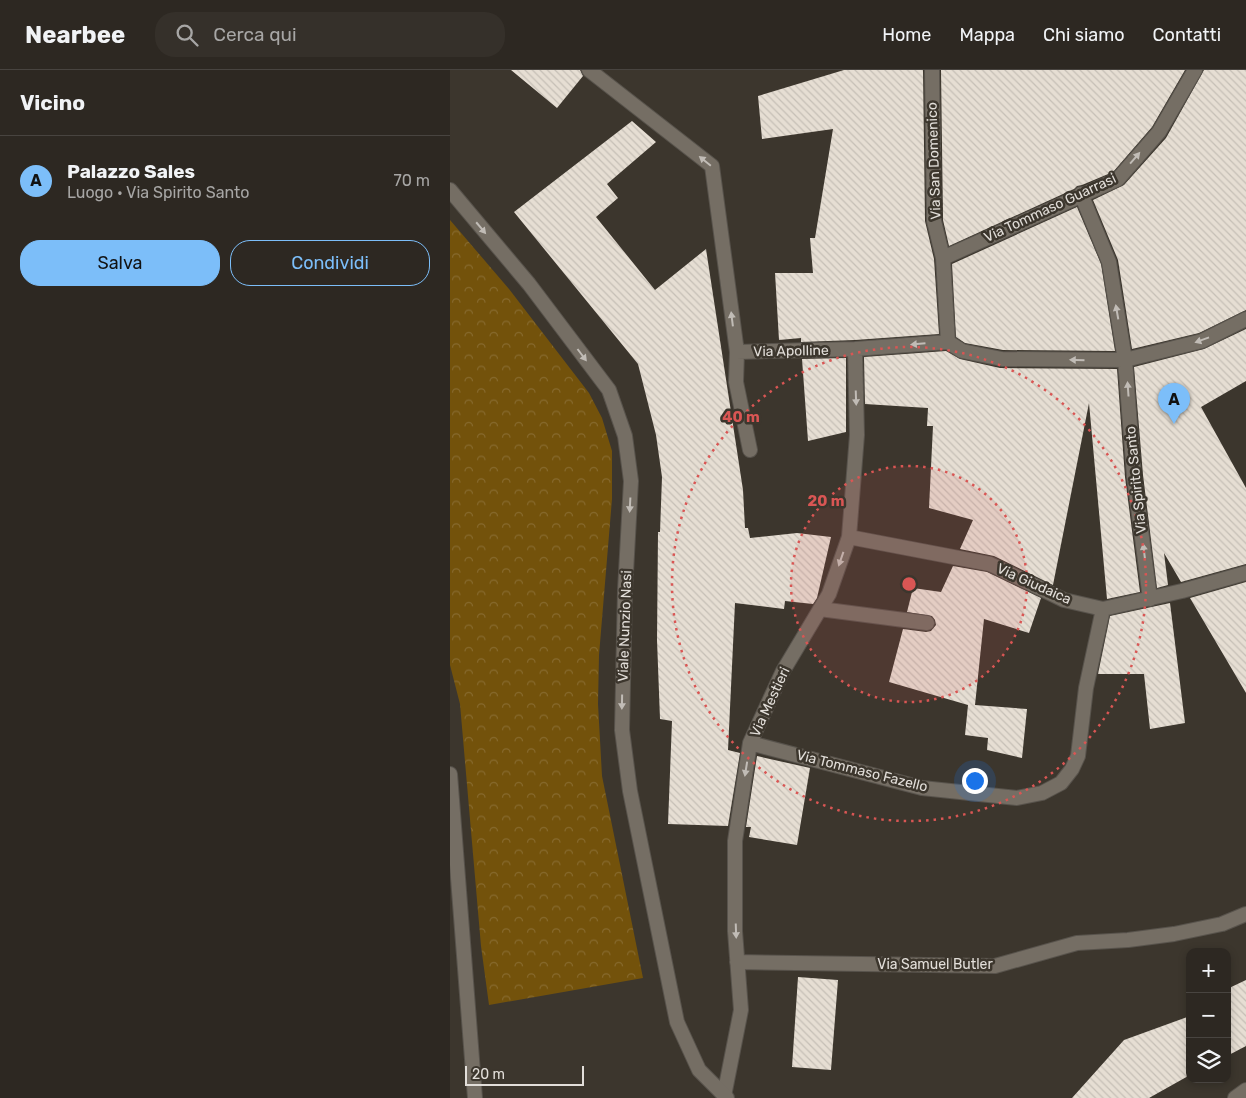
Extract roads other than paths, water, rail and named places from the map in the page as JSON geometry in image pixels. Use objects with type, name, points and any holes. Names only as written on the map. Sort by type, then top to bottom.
[{"type":"street","name":"Via Apolline","points":[[589,70],[712,166],[737,352],[855,349],[948,342],[962,351],[1002,359],[1125,360],[1202,341],[1246,319]]},
{"type":"street","name":"Via San Domenico","points":[[932,70],[934,221],[943,258],[948,342]]},
{"type":"street","name":"Via Tommaso Guarrasi","points":[[943,258],[1118,179],[1159,132],[1195,70]]},
{"type":"street","name":"Viale Nunzio Nasi","points":[[450,190],[529,284],[609,390],[625,436],[631,481],[625,590],[622,730],[630,791],[677,1022],[699,1070],[726,1097]]},
{"type":"street","name":"Via Spirito Santo","points":[[1082,194],[1109,262],[1125,360],[1134,476],[1150,599]]},
{"type":"street","name":"Via Mestieri","points":[[726,1097],[741,1010],[735,931],[735,841],[750,743],[783,670],[829,594],[849,537],[857,435],[855,349]]},
{"type":"street","points":[[737,352],[736,382],[750,450]]},
{"type":"street","name":"Via Giudaica","points":[[849,537],[990,564],[1064,600],[1103,609],[1150,599],[1246,573]]},
{"type":"street","points":[[820,609],[927,623]]},
{"type":"street","name":"Via Tommaso Fazello","points":[[750,743],[922,788],[1017,798],[1042,794],[1061,783],[1072,769],[1078,756],[1086,688],[1103,609]]},
{"type":"street","points":[[450,774],[476,1098]]},
{"type":"street","name":"Via Samuel Butler","points":[[738,962],[995,966],[1077,943],[1128,940],[1174,934],[1222,924],[1246,914]]},
{"type":"street","points":[[1235,1098],[1246,1090]]},
{"type":"place","name":"Palazzo Sales","points":[[1174,424]]}]
